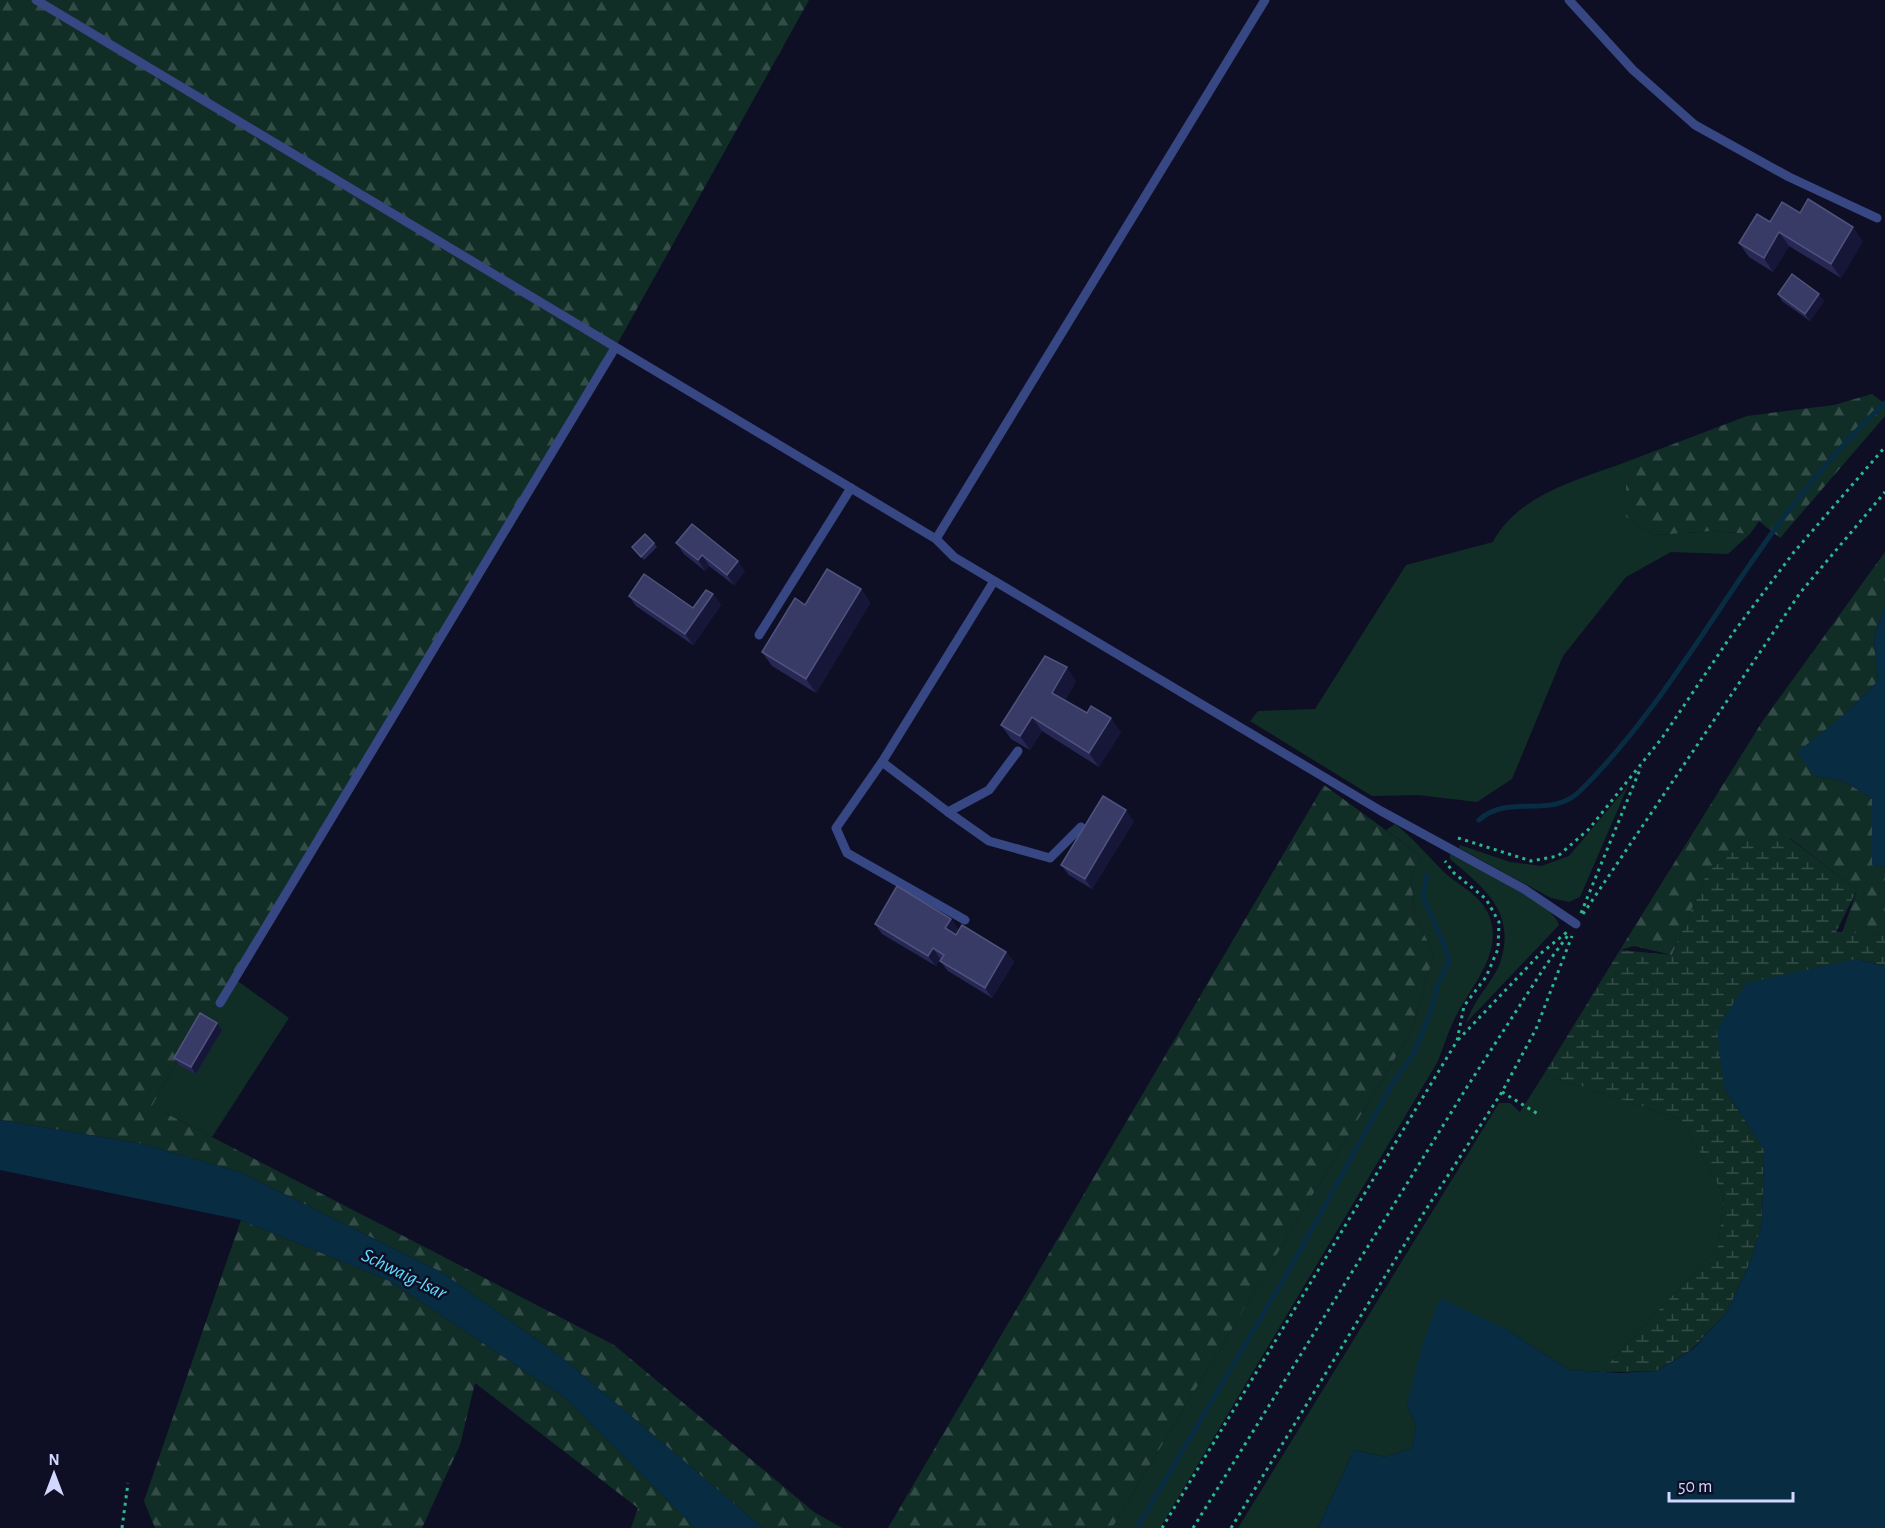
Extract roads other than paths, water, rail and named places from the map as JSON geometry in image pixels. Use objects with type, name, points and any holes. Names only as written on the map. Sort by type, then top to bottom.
[{"type":"lane","points":[[36,0],[936,539],[954,557],[1429,838],[1524,889],[1576,924]]},
{"type":"lane","points":[[936,539],[1264,0]]},
{"type":"lane","points":[[1569,0],[1633,70],[1695,125],[1789,177],[1877,218]]},
{"type":"lane","points":[[220,1003],[615,348]]},
{"type":"lane","points":[[759,635],[850,488]]},
{"type":"lane","points":[[965,920],[847,853],[836,828],[882,762],[994,580]]},
{"type":"lane","points":[[948,812],[989,790],[1018,751]]},
{"type":"lane","points":[[882,762],[989,841],[1050,858],[1081,827]]},
{"type":"water","points":[[1885,605],[1885,867],[1872,865],[1872,799],[1844,781],[1814,776],[1797,752],[1845,714],[1878,681],[1874,638]]},
{"type":"water","points":[[1856,959],[1885,966],[1885,1528],[1318,1528],[1354,1450],[1385,1457],[1412,1448],[1416,1426],[1407,1405],[1424,1339],[1440,1298],[1506,1329],[1569,1370],[1620,1373],[1656,1371],[1692,1350],[1727,1312],[1752,1258],[1762,1224],[1764,1150],[1724,1088],[1717,1030],[1746,983]]},
{"type":"water","name":"Schwaig-Isar","points":[[0,1120],[138,1143],[240,1172],[441,1272],[559,1355],[763,1528],[695,1528],[564,1397],[390,1281],[241,1220],[0,1170]]},
{"type":"waterway","points":[[1479,820],[1490,812],[1503,808],[1556,804],[1580,791],[1609,760],[1662,693],[1795,503],[1844,444],[1885,403]]},
{"type":"waterway","points":[[1137,1528],[1293,1263],[1392,1084],[1414,1053],[1432,1008],[1438,984],[1449,962],[1444,944],[1423,897],[1427,875]]}]
